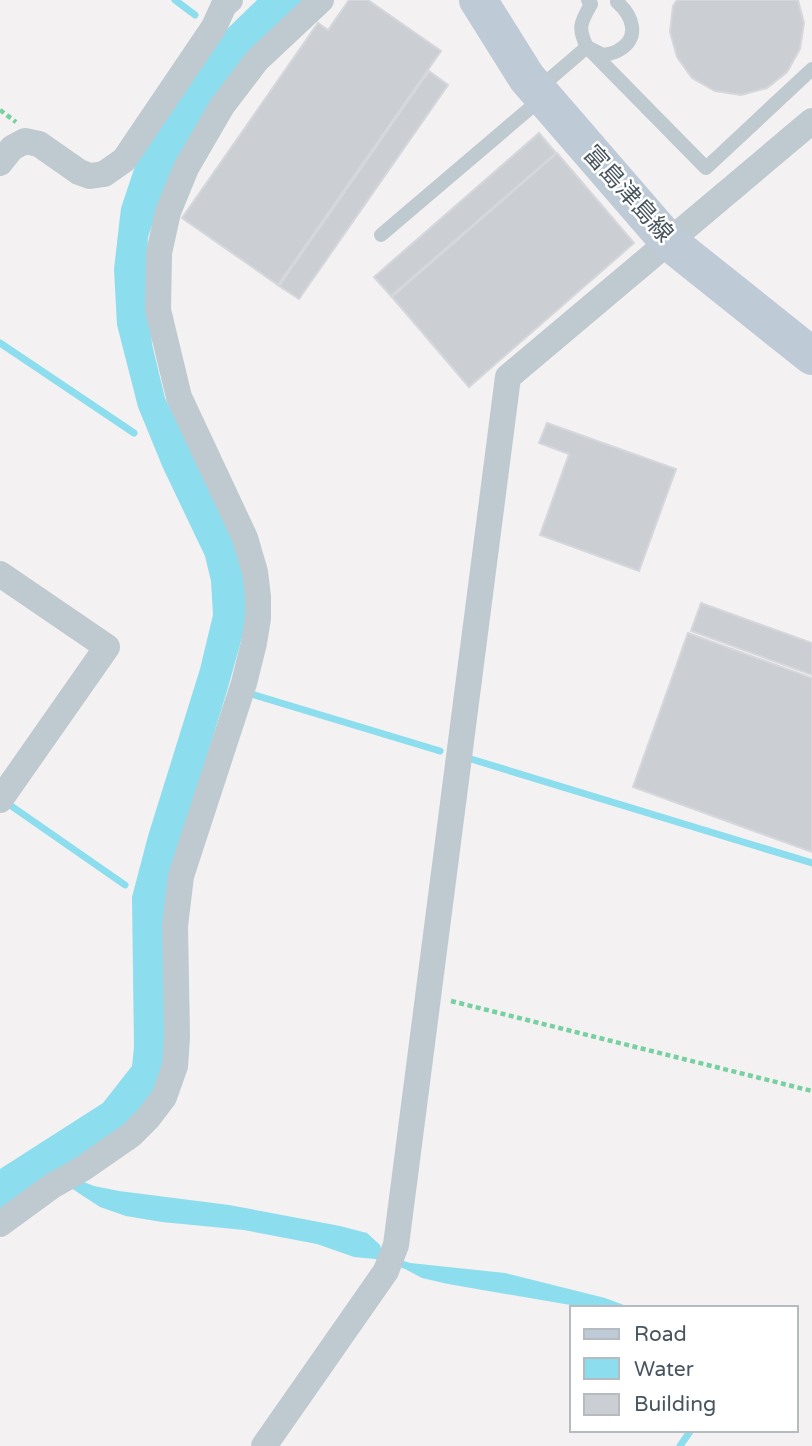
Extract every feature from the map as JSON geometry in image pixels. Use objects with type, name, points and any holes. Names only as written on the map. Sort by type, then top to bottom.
[{"type":"main road","name":"富島津島線","points":[[478,0],[527,78],[668,241],[812,356]]},
{"type":"street","points":[[0,163],[12,148],[25,141],[39,144],[79,172],[90,176],[104,174],[124,160],[230,0]]},
{"type":"street","points":[[0,1224],[52,1186],[131,1135],[164,1097],[175,1066],[175,926],[181,876],[244,683],[254,643],[258,597],[255,572],[245,538],[179,397],[158,310],[159,253],[168,212],[186,167],[222,106],[257,60],[321,0]]},
{"type":"street","points":[[264,1446],[386,1271],[396,1245],[508,377],[812,121]]},
{"type":"street","points":[[0,574],[107,647],[0,800]]},
{"type":"lane","points":[[593,1],[583,19],[580,33],[587,47],[706,168],[812,69]]},
{"type":"lane","points":[[587,47],[603,55],[618,51],[629,41],[634,29],[628,11],[614,1]]},
{"type":"lane","points":[[381,235],[540,93],[587,47]]},
{"type":"path","points":[[429,995],[812,1091]]},
{"type":"water","points":[[257,0],[306,0],[166,184],[148,237],[146,277],[152,344],[165,398],[218,505],[236,550],[247,581],[247,620],[182,837],[162,1081],[84,1182],[119,1191],[229,1205],[340,1226],[367,1233],[381,1249],[410,1263],[505,1273],[627,1306],[576,1306],[448,1284],[422,1278],[375,1259],[354,1257],[317,1244],[244,1230],[126,1216],[100,1207],[71,1188],[0,1213],[0,1169],[103,1103],[132,1066],[132,897],[148,836],[200,669],[213,615],[211,581],[205,556],[163,468],[138,407],[117,325],[114,269],[121,208],[135,166],[224,32]]},
{"type":"building","points":[[349,0],[368,0],[441,51],[278,285],[182,218],[318,23],[328,30]]},
{"type":"building","points":[[677,0],[798,0],[804,23],[800,49],[787,72],[767,88],[741,95],[715,91],[692,78],[677,57],[670,32],[673,6]]},
{"type":"building","points":[[429,71],[448,85],[299,299],[279,286]]},
{"type":"building","points":[[539,133],[556,153],[391,296],[374,277]]},
{"type":"building","points":[[557,153],[634,243],[469,387],[392,297]]},
{"type":"building","points":[[547,423],[676,469],[639,571],[540,535],[569,454],[539,443]]},
{"type":"building","points":[[701,603],[812,643],[812,675],[691,631]]},
{"type":"building","points":[[688,633],[812,678],[812,852],[633,787]]},
{"type":"waterway","points":[[175,0],[195,15]]},
{"type":"waterway","points":[[0,343],[134,433]]},
{"type":"waterway","points":[[248,693],[440,751]]},
{"type":"waterway","points":[[471,759],[812,863]]},
{"type":"waterway","points":[[7,803],[125,885]]},
{"type":"waterway","points":[[680,1446],[690,1432]]}]
